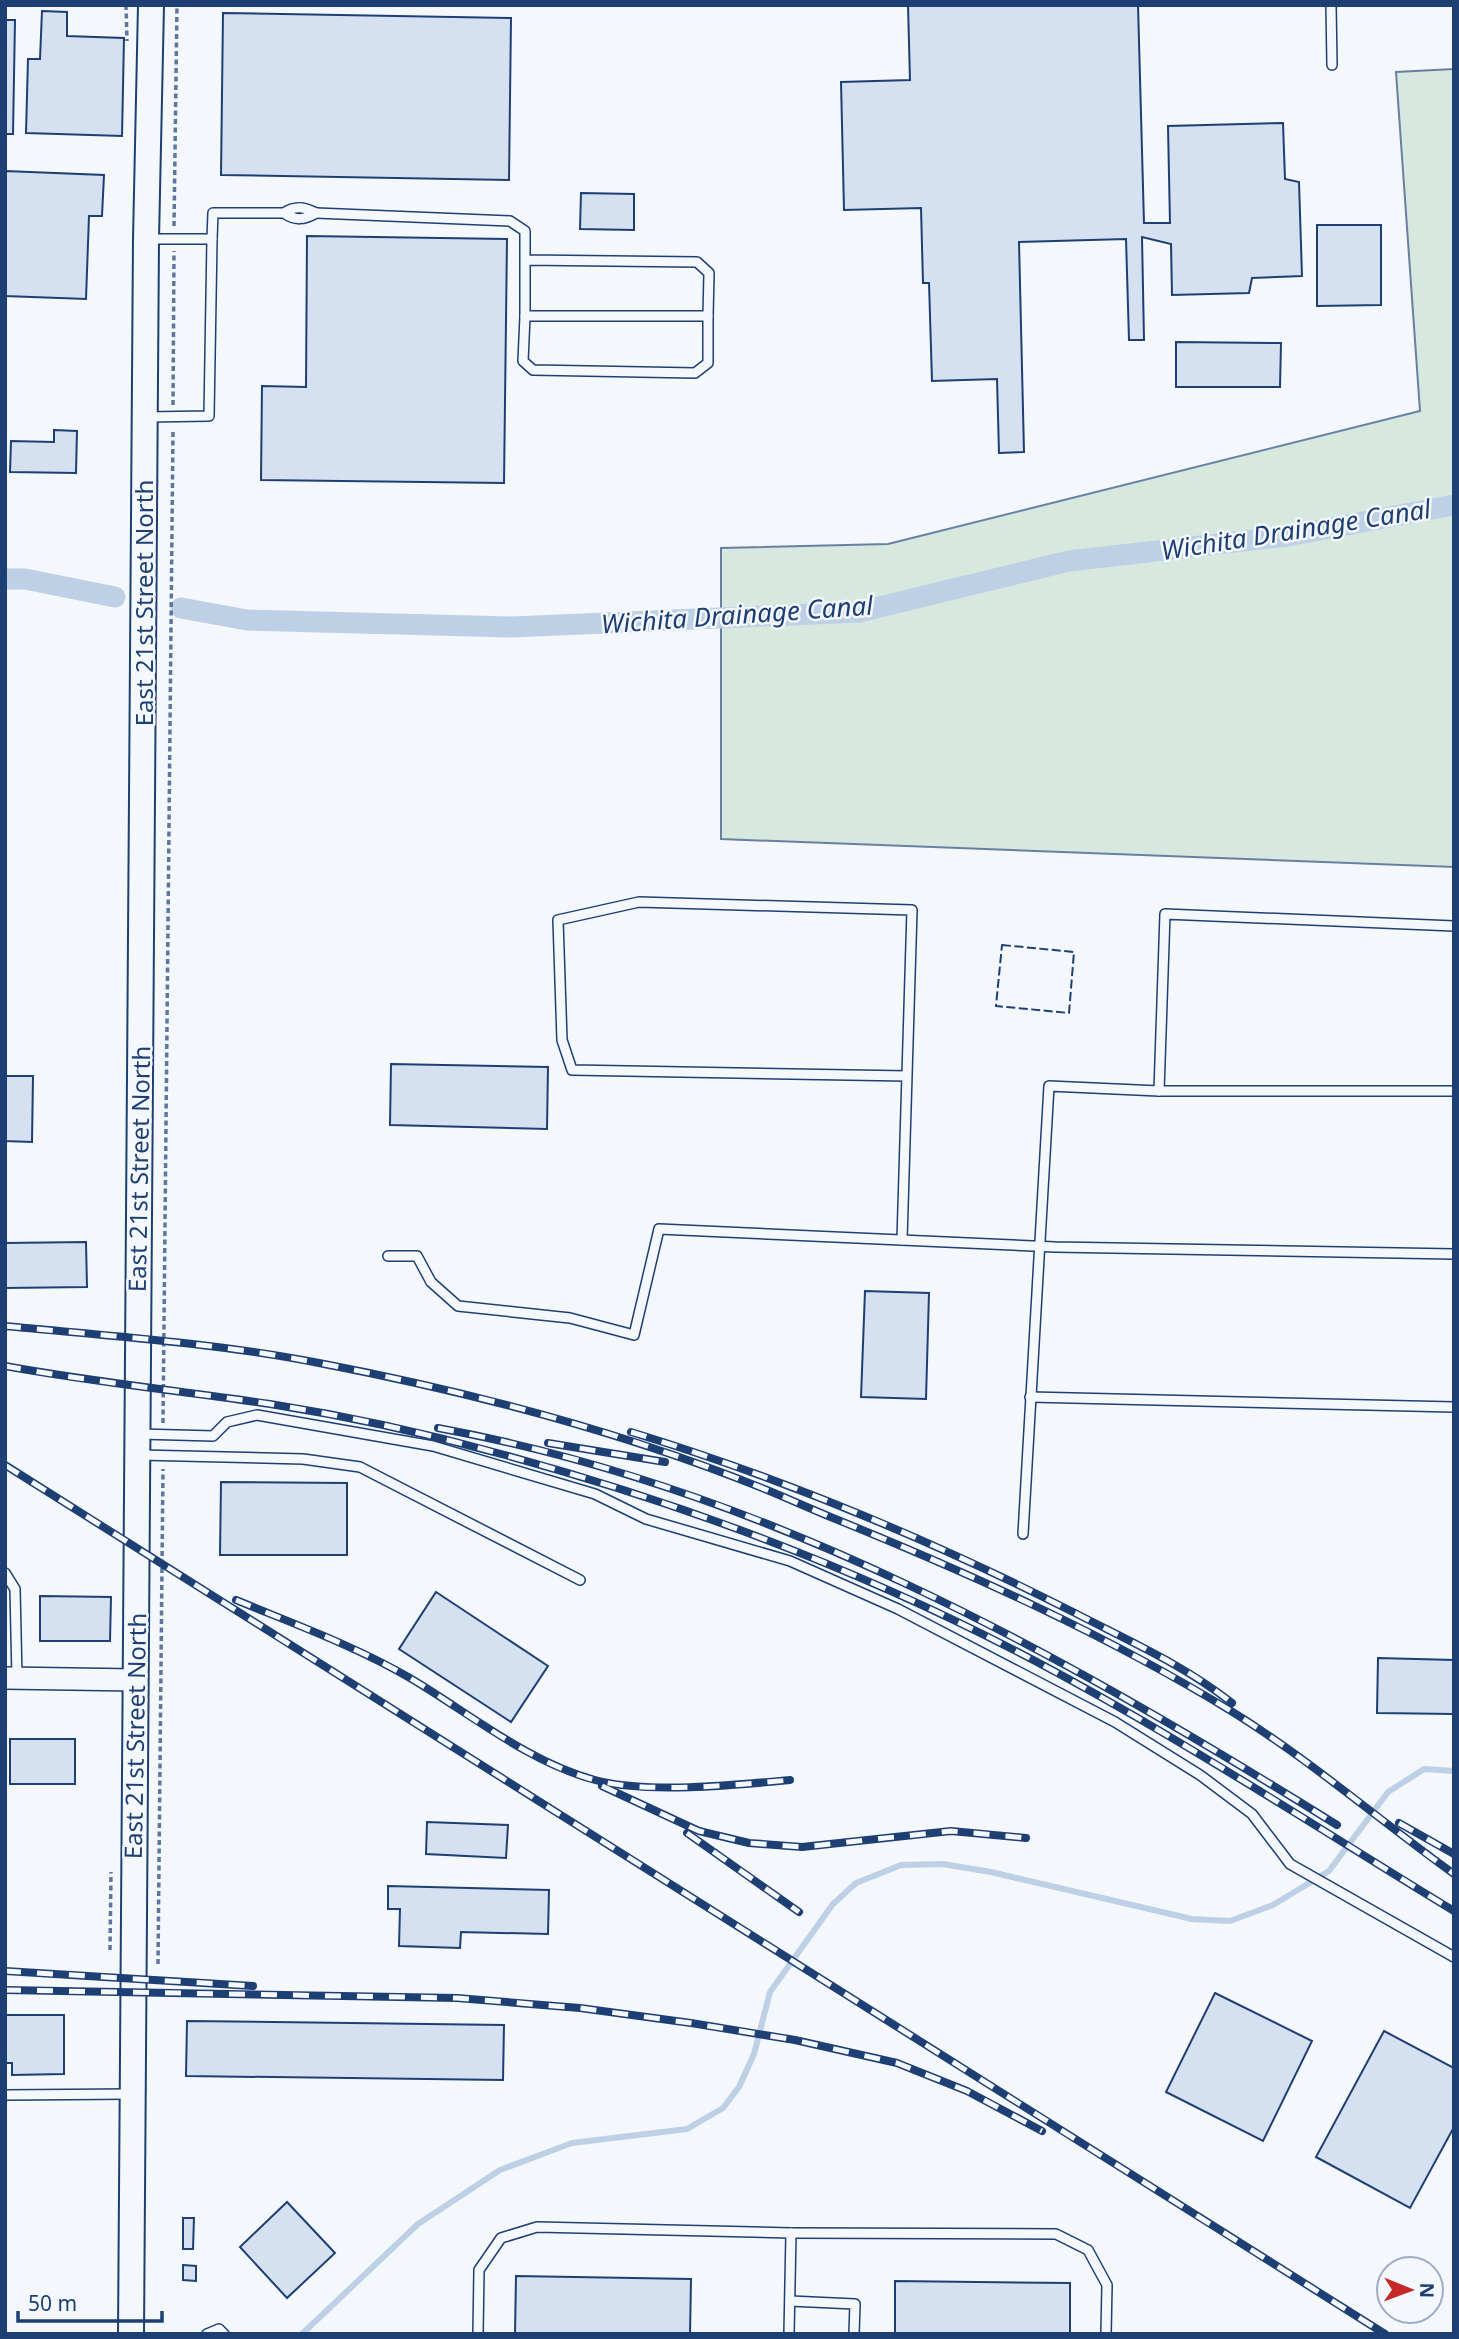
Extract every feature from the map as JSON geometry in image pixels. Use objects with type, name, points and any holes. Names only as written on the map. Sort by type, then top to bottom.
[{"type":"main road","name":"East 21st Street North","points":[[131,2334],[136,1680],[151,1445],[146,239],[150,5]]},
{"type":"street","points":[[11,1678],[136,1680]]},
{"type":"lane","points":[[1331,5],[1332,65]]},
{"type":"lane","points":[[147,417],[209,416],[213,213],[284,213],[292,218],[307,218],[316,213],[510,221],[525,231],[523,361],[533,370],[695,373],[708,363],[709,273],[697,262],[525,260]]},
{"type":"lane","points":[[146,239],[212,239]]},
{"type":"lane","points":[[525,316],[708,316]]},
{"type":"lane","points":[[901,1240],[907,1076],[912,910],[639,902],[558,920],[562,1040],[572,1070],[907,1076]]},
{"type":"lane","points":[[1159,1091],[1165,914],[1454,926]]},
{"type":"lane","points":[[1023,1534],[1049,1086],[1159,1091],[1454,1091]]},
{"type":"lane","points":[[388,1256],[417,1256],[431,1282],[458,1306],[570,1318],[634,1335],[659,1229],[1038,1246],[1454,1254]]},
{"type":"lane","points":[[1030,1396],[1454,1407]]},
{"type":"lane","points":[[151,1445],[212,1436],[227,1422],[257,1415],[433,1446],[595,1494],[646,1518],[790,1562],[898,1609],[1115,1722],[1200,1775],[1252,1814],[1290,1864],[1454,1957]]},
{"type":"lane","points":[[151,1445],[360,1467],[580,1580]]},
{"type":"lane","points":[[5,1573],[15,1589],[11,1678]]},
{"type":"lane","points":[[5,2095],[133,2094]]},
{"type":"lane","points":[[478,2334],[479,2270],[501,2238],[537,2227],[791,2233],[1056,2234],[1088,2250],[1107,2285],[1107,2334]]},
{"type":"lane","points":[[789,2334],[791,2233]]},
{"type":"lane","points":[[790,2301],[855,2304],[854,2334]]},
{"type":"lane","points":[[207,2334],[219,2329],[224,2334]]},
{"type":"path","points":[[158,1964],[151,1445],[173,417],[177,5]]},
{"type":"shaded area","points":[[1454,69],[1454,867],[721,839],[721,548],[888,544],[1420,411],[1396,72]]},
{"type":"building","points":[[908,5],[1138,5],[1144,223],[1170,223],[1168,126],[1283,123],[1285,179],[1299,182],[1302,276],[1252,278],[1249,293],[1172,295],[1171,244],[1142,237],[1144,340],[1129,340],[1126,239],[1019,242],[1024,452],[999,453],[997,379],[932,381],[929,283],[923,283],[921,208],[844,210],[841,82],[910,80]]},
{"type":"building","points":[[42,11],[67,12],[67,36],[124,38],[122,136],[26,133],[28,59],[40,59]]},
{"type":"building","points":[[223,13],[511,18],[509,180],[221,175]]},
{"type":"building","points":[[5,20],[15,20],[13,134],[5,134]]},
{"type":"building","points":[[5,171],[104,175],[102,216],[89,216],[86,299],[5,296]]},
{"type":"building","points":[[581,193],[634,194],[634,230],[580,229]]},
{"type":"building","points":[[1317,225],[1381,225],[1381,305],[1317,306]]},
{"type":"building","points":[[307,236],[507,239],[504,483],[261,480],[262,386],[306,387]]},
{"type":"building","points":[[1176,342],[1281,343],[1280,387],[1176,387]]},
{"type":"building","points":[[54,430],[77,431],[76,473],[10,472],[11,441],[54,442]]},
{"type":"building","points":[[391,1064],[548,1067],[547,1129],[390,1125]]},
{"type":"building","points":[[5,1076],[33,1076],[32,1142],[5,1141]]},
{"type":"building","points":[[86,1242],[87,1287],[5,1288],[5,1243]]},
{"type":"building","points":[[865,1291],[929,1293],[926,1399],[861,1397]]},
{"type":"building","points":[[221,1482],[347,1483],[347,1555],[220,1555]]},
{"type":"building","points":[[436,1592],[548,1666],[511,1722],[399,1649]]},
{"type":"building","points":[[40,1596],[111,1597],[110,1641],[40,1641]]},
{"type":"building","points":[[1378,1658],[1454,1660],[1454,1714],[1377,1713]]},
{"type":"building","points":[[10,1739],[75,1739],[75,1784],[10,1784]]},
{"type":"building","points":[[427,1822],[508,1825],[506,1858],[426,1854]]},
{"type":"building","points":[[388,1886],[549,1890],[548,1934],[461,1932],[460,1948],[399,1946],[400,1909],[388,1909]]},
{"type":"building","points":[[1215,1993],[1312,2041],[1263,2141],[1166,2092]]},
{"type":"building","points":[[5,2015],[64,2015],[64,2074],[12,2075],[12,2063],[5,2063]]},
{"type":"building","points":[[187,2021],[504,2025],[503,2080],[186,2076]]},
{"type":"building","points":[[1384,2031],[1454,2068],[1454,2127],[1410,2208],[1316,2157]]},
{"type":"building","points":[[287,2202],[335,2253],[287,2298],[240,2247]]},
{"type":"building","points":[[183,2218],[194,2218],[193,2249],[183,2249]]},
{"type":"building","points":[[183,2265],[196,2266],[196,2281],[183,2280]]},
{"type":"building","points":[[516,2276],[691,2279],[690,2334],[515,2334]]},
{"type":"building","points":[[895,2281],[1070,2283],[1070,2334],[895,2334]]},
{"type":"waterway","name":"Wichita Drainage Canal","points":[[181,608],[247,620],[512,627],[859,612],[1069,561],[1287,536],[1454,505]]},
{"type":"waterway","name":"Wichita Drainage Canal","points":[[5,579],[25,579],[115,597]]},
{"type":"waterway","points":[[302,2334],[418,2224],[500,2170],[572,2143],[687,2129],[723,2108],[739,2087],[754,2054],[770,1992],[833,1904],[856,1883],[901,1865],[943,1864],[991,1872],[1192,1919],[1230,1921],[1273,1905],[1329,1871],[1388,1792],[1424,1769],[1454,1771]]},
{"type":"railway","points":[[5,1326],[241,1350],[376,1374],[546,1416],[713,1469],[985,1583],[1135,1656],[1260,1730],[1454,1874]]},
{"type":"railway","points":[[5,1366],[270,1404],[415,1432],[633,1493],[763,1539],[952,1619],[1070,1680],[1236,1776],[1454,1911]]},
{"type":"railway","points":[[438,1428],[559,1455],[677,1491],[793,1534],[906,1584],[1016,1639],[1125,1698],[1337,1825]]},
{"type":"railway","points":[[631,1432],[745,1470],[912,1536],[1021,1586],[1156,1654],[1232,1703]]},
{"type":"railway","points":[[548,1443],[665,1462]]},
{"type":"railway","points":[[5,1465],[1385,2334]]},
{"type":"railway","points":[[236,1600],[368,1656],[410,1678],[523,1749],[570,1772],[595,1780],[639,1787],[718,1786],[790,1780]]},
{"type":"railway","points":[[602,1786],[699,1831],[749,1843],[802,1847],[951,1831],[1026,1838]]},
{"type":"railway","points":[[1399,1823],[1454,1854]]},
{"type":"railway","points":[[687,1833],[799,1912]]},
{"type":"railway","points":[[5,1971],[253,1986]]},
{"type":"railway","points":[[5,1990],[457,1998],[580,2008],[691,2023],[795,2040],[897,2063],[967,2091],[1042,2131]]},
{"type":"fence","points":[[1002,945],[1074,952],[1069,1013],[996,1006],[1002,945]]}]
